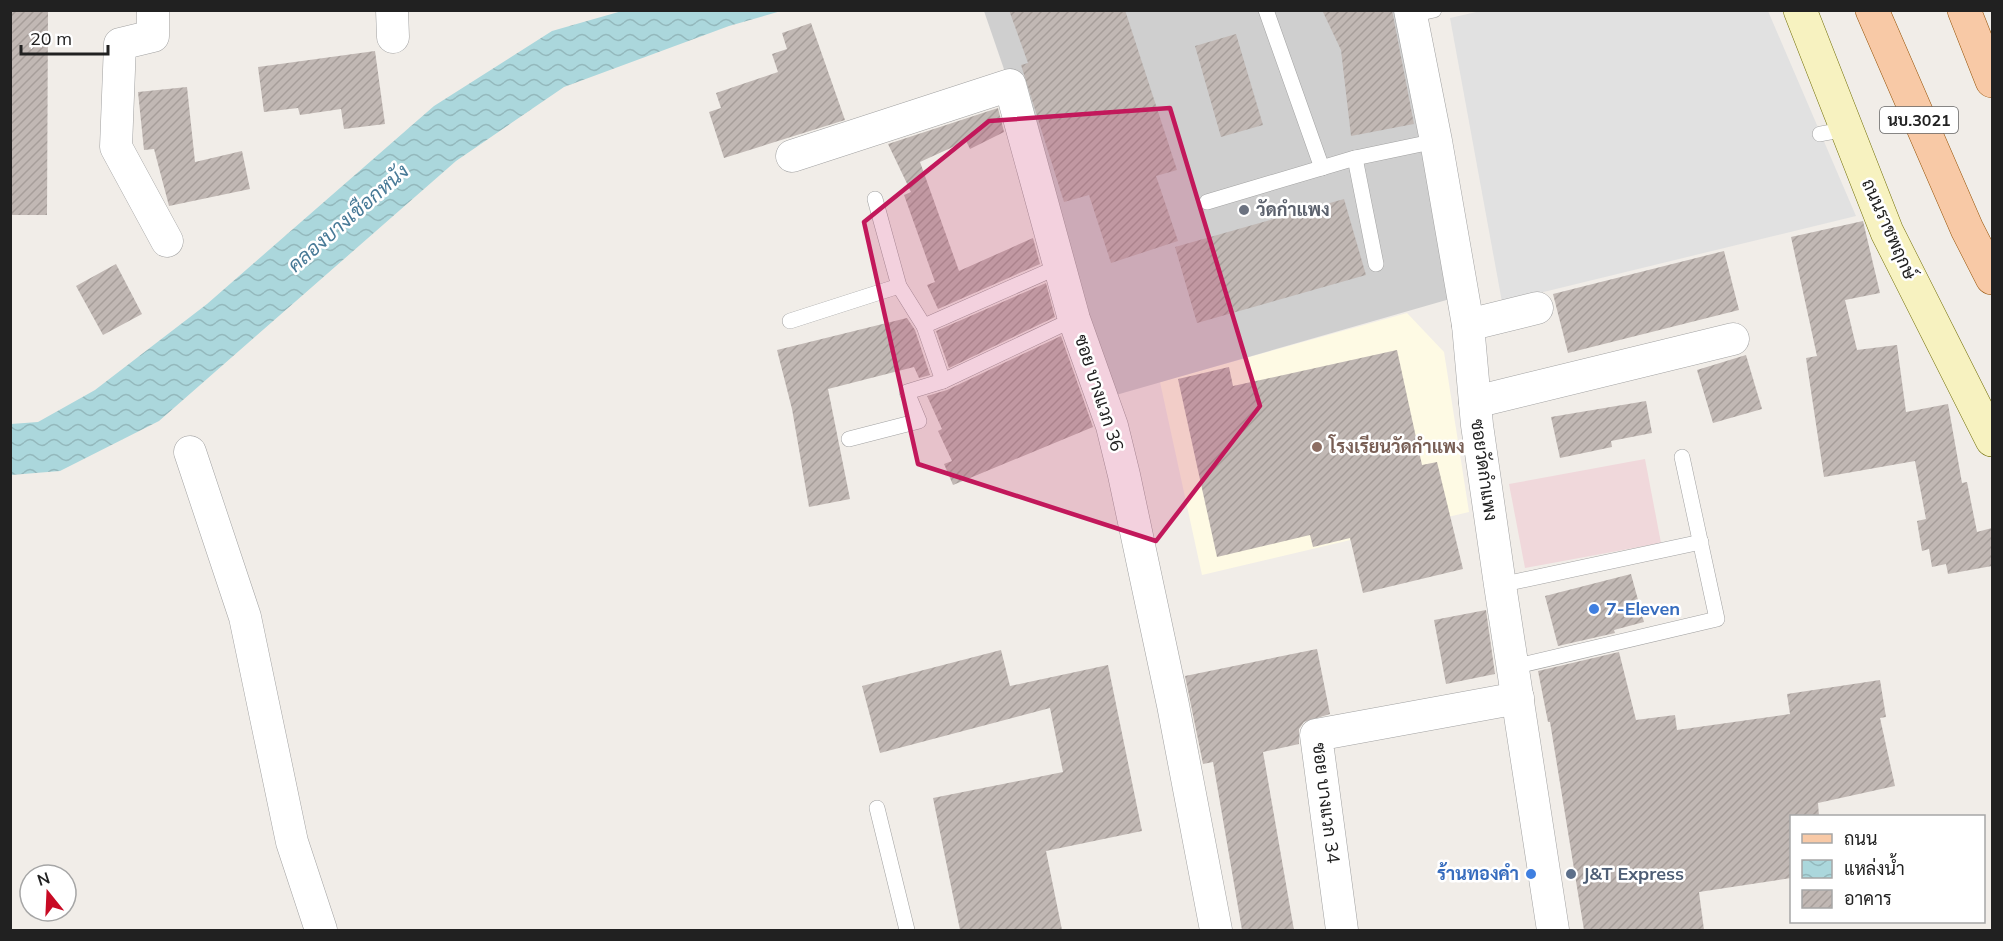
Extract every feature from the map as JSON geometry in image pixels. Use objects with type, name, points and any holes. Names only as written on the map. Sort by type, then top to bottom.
[{"type":"main road","name":"ถนนราชพฤกษ์","points":[[1800,10],[1834,131],[1992,440]]},
{"type":"main road","name":"นบ.3021","points":[[1872,10],[1967,229],[1992,278]]},
{"type":"main road","points":[[1964,10],[1992,81]]},
{"type":"street","points":[[153,10],[153,36],[120,44],[116,147],[167,242]]},
{"type":"street","name":"ซอยวัดกำแพง","points":[[1419,12],[1436,141],[1468,326],[1475,402],[1500,585],[1553,930]]},
{"type":"street","name":"ซอย บางแวก 36","points":[[792,156],[1010,85],[1074,319],[1112,426],[1124,475],[1216,930]]},
{"type":"street","points":[[1468,326],[1537,308]]},
{"type":"street","points":[[1475,402],[1733,339]]},
{"type":"street","points":[[190,452],[245,616],[292,842],[321,930]]},
{"type":"street","name":"ซอย บางแวก 34","points":[[1342,930],[1316,735],[1518,698]]},
{"type":"lane","points":[[1266,10],[1322,168]]},
{"type":"lane","points":[[1207,202],[1355,158],[1436,141]]},
{"type":"lane","points":[[1355,158],[1376,264]]},
{"type":"lane","points":[[875,199],[899,286],[924,326],[943,381]]},
{"type":"lane","points":[[924,326],[1060,266]]},
{"type":"lane","points":[[790,321],[899,286]]},
{"type":"lane","points":[[849,439],[919,421],[908,392],[943,381],[1074,319]]},
{"type":"lane","points":[[1513,667],[1717,619],[1682,457]]},
{"type":"lane","points":[[1500,585],[1701,542]]},
{"type":"lane","points":[[877,808],[908,930]]},
{"type":"highlighted area","points":[[1170,108],[1260,406],[1156,541],[918,464],[864,222],[989,121]]},
{"type":"shaded area","points":[[1485,10],[1768,11],[1856,216],[1502,302],[1450,18]]},
{"type":"shaded area","name":"วัดกำแพง","points":[[984,11],[1398,11],[1450,299],[1116,395]]},
{"type":"shaded area","name":"โรงเรียนวัดกำแพง","points":[[1407,313],[1444,352],[1469,512],[1202,575],[1160,382]]},
{"type":"shaded area","points":[[1645,459],[1661,543],[1525,568],[1509,484]]},
{"type":"water","name":"คลองบางเชือกหนัง","points":[[622,11],[781,11],[729,26],[564,87],[456,161],[159,421],[60,471],[11,475],[11,424],[38,422],[95,390],[207,304],[434,106],[552,31]]},
{"type":"building","points":[[1009,10],[1125,10],[1177,170],[1156,176],[1178,241],[1111,263],[1089,195],[1064,202],[1021,65],[1028,63]]},
{"type":"building","points":[[1322,10],[1392,10],[1414,124],[1351,136],[1341,50]]},
{"type":"building","points":[[10,11],[48,11],[47,215],[10,215]]},
{"type":"building","points":[[811,23],[845,120],[724,158],[709,112],[721,108],[716,93],[778,72],[772,54],[787,49],[782,33]]},
{"type":"building","points":[[1236,34],[1263,125],[1221,137],[1195,46]]},
{"type":"building","points":[[375,51],[385,124],[344,129],[341,109],[300,115],[298,108],[264,112],[258,67]]},
{"type":"building","points":[[187,87],[195,162],[242,151],[250,189],[169,206],[154,149],[144,150],[138,92]]},
{"type":"building","points":[[998,108],[1004,132],[970,149],[966,141],[920,162],[959,271],[1033,238],[1040,264],[938,309],[927,285],[935,282],[904,195],[911,192],[888,144]]},
{"type":"building","points":[[1344,199],[1366,275],[1197,323],[1175,247]]},
{"type":"building","points":[[1863,221],[1880,293],[1845,300],[1857,350],[1897,345],[1906,412],[1948,404],[1962,483],[1967,482],[1977,532],[1992,528],[1992,566],[1948,574],[1946,564],[1932,567],[1929,549],[1922,551],[1917,521],[1926,519],[1915,461],[1824,477],[1806,358],[1817,356],[1791,237]]},
{"type":"building","points":[[1724,251],[1739,310],[1568,353],[1553,294]]},
{"type":"building","points":[[116,264],[142,314],[103,335],[76,286]]},
{"type":"building","points":[[1046,283],[1055,317],[949,368],[936,331]]},
{"type":"building","points":[[907,318],[915,330],[930,375],[919,378],[914,367],[828,389],[850,499],[809,507],[792,409],[777,350]]},
{"type":"building","points":[[1061,336],[1093,427],[953,485],[944,464],[952,461],[938,431],[942,429],[927,396],[947,390]]},
{"type":"building","name":"โรงเรียนวัดกำแพง","points":[[1397,350],[1422,465],[1437,462],[1463,569],[1363,593],[1350,538],[1313,547],[1310,535],[1217,557],[1178,379],[1229,367],[1233,386]]},
{"type":"building","points":[[1746,355],[1762,409],[1713,423],[1697,370]]},
{"type":"building","points":[[1646,401],[1652,433],[1611,441],[1612,447],[1560,458],[1551,417]]},
{"type":"building","name":"7-Eleven","points":[[1631,574],[1644,622],[1614,630],[1615,633],[1558,646],[1545,596]]},
{"type":"building","points":[[1486,610],[1495,674],[1446,684],[1434,620]]},
{"type":"building","points":[[1317,649],[1330,714],[1304,722],[1299,729],[1299,744],[1263,752],[1294,930],[1242,930],[1213,762],[1203,764],[1185,676]]},
{"type":"building","points":[[1001,650],[1010,686],[1108,665],[1142,831],[1046,851],[1062,930],[960,930],[933,798],[1063,772],[1050,708],[880,753],[862,686]]},
{"type":"building","points":[[1619,652],[1636,720],[1675,715],[1677,730],[1790,714],[1787,694],[1880,680],[1886,717],[1880,718],[1895,786],[1818,803],[1819,815],[1790,815],[1790,878],[1699,892],[1704,930],[1584,930],[1550,722],[1548,722],[1538,671]]},
{"type":"place","name":"วัดกำแพง","points":[[1244,210]]},
{"type":"place","name":"โรงเรียนวัดกำแพง","points":[[1317,447]]},
{"type":"place","name":"7-Eleven","points":[[1594,609]]},
{"type":"place","name":"ร้านทองคำ","points":[[1531,874]]},
{"type":"place","name":"J&T Express","points":[[1571,874]]}]
